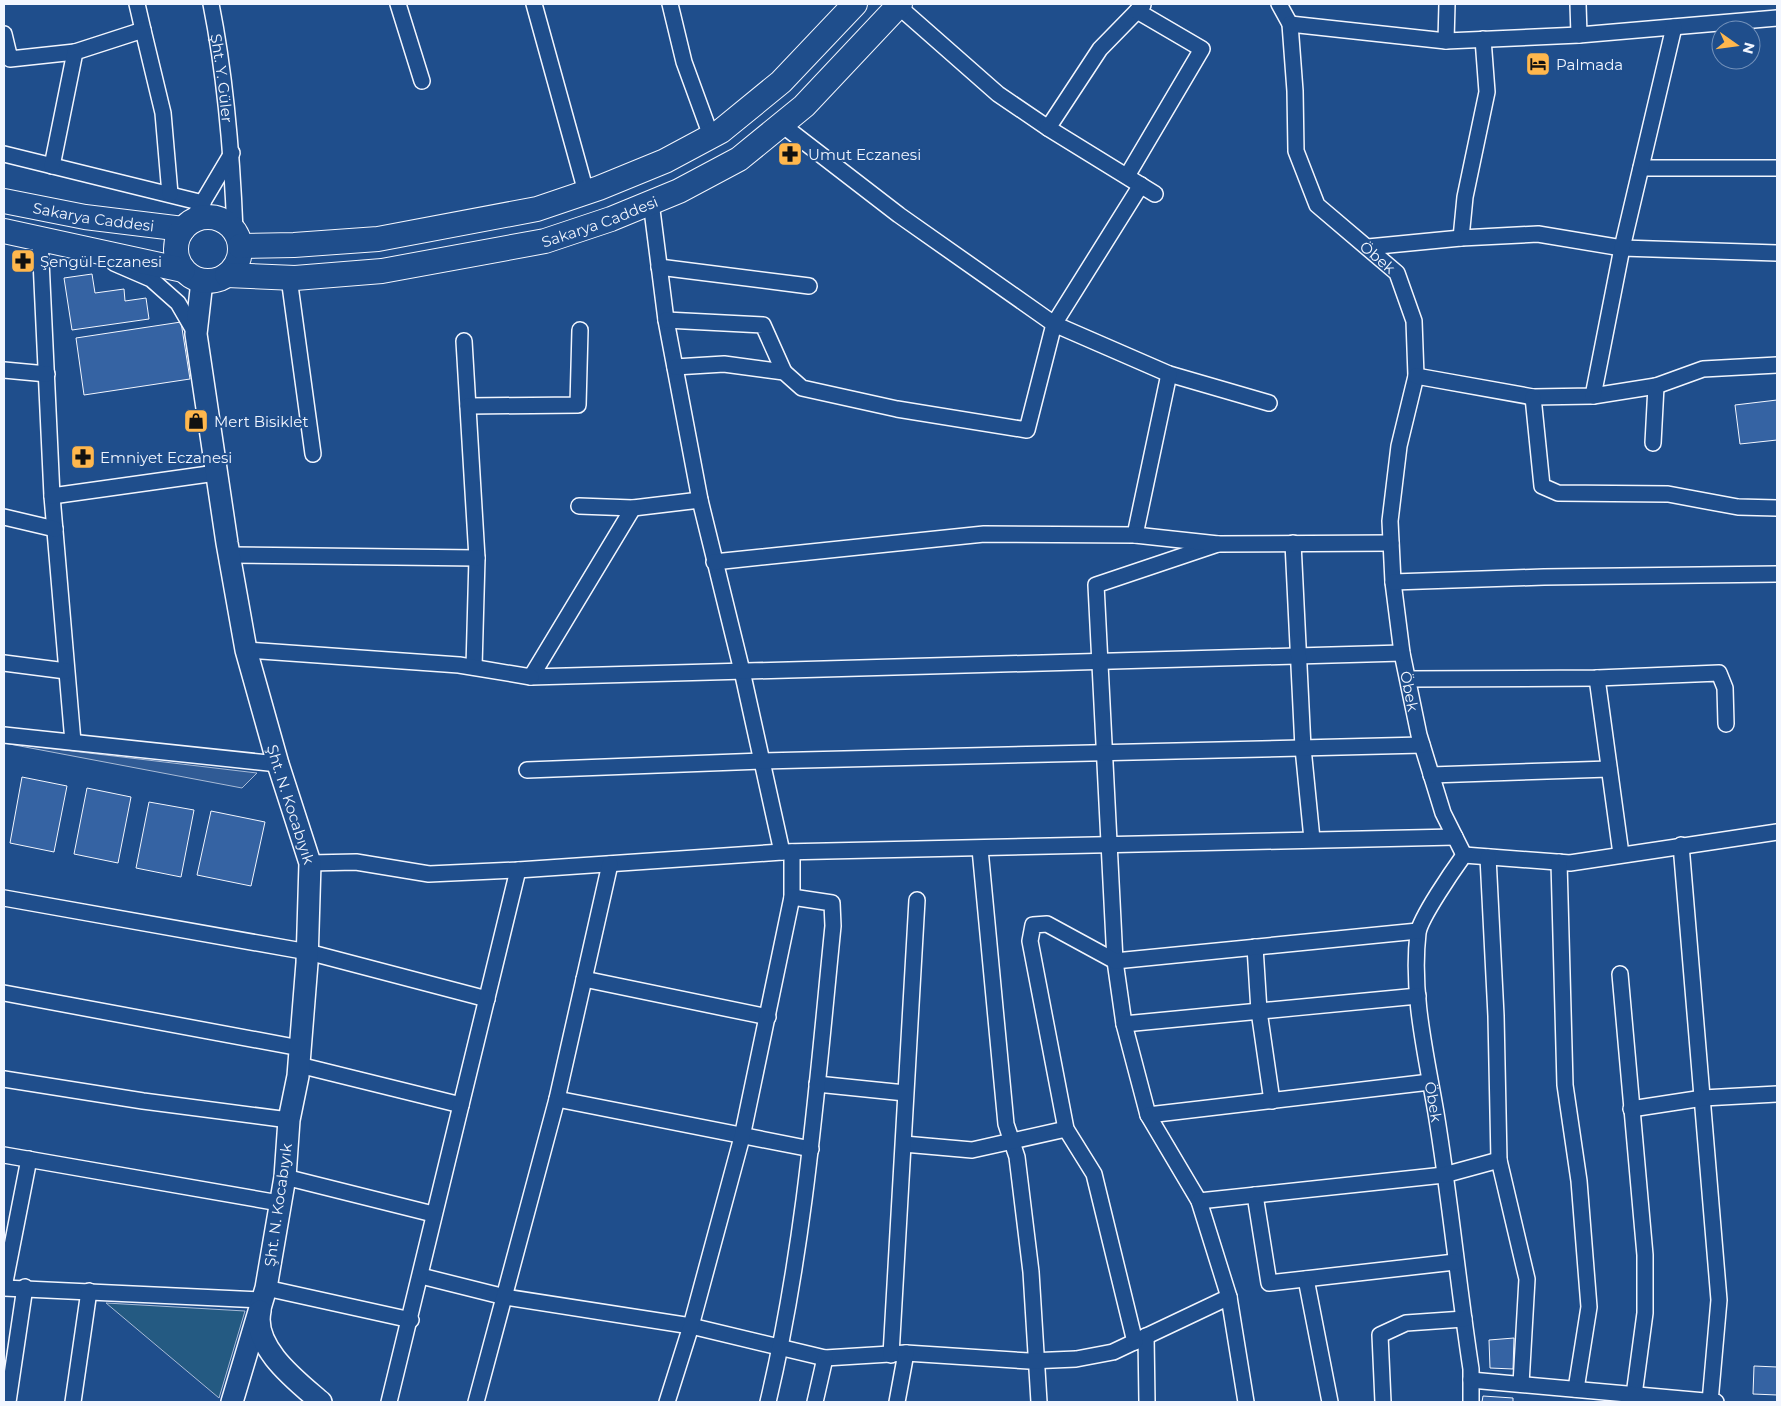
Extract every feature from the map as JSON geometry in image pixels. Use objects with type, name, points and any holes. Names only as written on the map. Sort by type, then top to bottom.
[{"type":"main road","name":"Sakarya Caddesi","points":[[238,239],[294,245],[378,238],[537,209],[586,192],[666,161],[721,131],[781,82],[855,4]]},
{"type":"main road","name":"Sakarya Caddesi","points":[[227,276],[289,278],[382,271],[545,241],[611,219],[680,191],[739,159],[804,106],[899,5]]},
{"type":"main road","name":"Sakarya Caddesi","points":[[4,201],[85,216],[192,218]]},
{"type":"main road","points":[[192,218],[217,218],[228,223],[238,239],[240,257],[235,267],[227,276],[217,281],[192,276],[178,261],[176,250],[178,239],[192,218]]},
{"type":"main road","name":"Sakarya Caddesi","points":[[4,231],[192,276]]},
{"type":"street","points":[[137,4],[163,113],[170,194]]},
{"type":"street","name":"Şht. Y. Güler","points":[[211,4],[220,47],[232,153],[238,239]]},
{"type":"street","points":[[398,4],[422,81]]},
{"type":"street","points":[[534,4],[586,192]]},
{"type":"street","points":[[670,4],[684,62],[711,136]]},
{"type":"street","name":"Öbek","points":[[1279,4],[1290,24],[1295,91],[1296,151],[1317,204],[1397,272],[1414,321],[1416,376],[1399,446],[1390,521],[1393,582],[1402,653],[1422,746],[1443,813],[1464,855],[1447,878],[1418,930],[1418,996],[1420,1028],[1444,1174],[1464,1319],[1471,1380],[1471,1402]]},
{"type":"street","points":[[1446,41],[1447,4]]},
{"type":"street","points":[[1578,4],[1579,35]]},
{"type":"street","points":[[899,5],[998,94],[1048,128],[1155,194]]},
{"type":"street","points":[[1048,128],[1100,49],[1141,8],[1202,49],[1127,176]]},
{"type":"street","points":[[1290,24],[1446,41],[1579,35],[1777,18]]},
{"type":"street","points":[[1593,396],[1622,248],[1674,27]]},
{"type":"street","points":[[4,34],[10,59],[75,52],[143,30]]},
{"type":"street","points":[[1461,238],[1465,196],[1487,92],[1483,39]]},
{"type":"street","points":[[52,166],[75,52]]},
{"type":"street","points":[[781,124],[899,215],[1054,324],[1169,374],[1269,403]]},
{"type":"street","points":[[4,154],[170,194],[192,218],[232,153]]},
{"type":"street","points":[[1641,168],[1777,168]]},
{"type":"street","points":[[666,320],[763,325],[784,372],[802,388],[897,409],[1027,430],[1054,324],[1140,185]]},
{"type":"street","points":[[651,202],[666,320],[700,500],[762,761],[787,852],[792,897],[742,1137],[692,1326],[667,1402]]},
{"type":"street","points":[[1368,247],[1461,238],[1538,234],[1622,248],[1777,253]]},
{"type":"street","points":[[40,239],[52,496],[73,742]]},
{"type":"street","points":[[81,248],[151,279],[178,303],[196,334]]},
{"type":"street","points":[[659,267],[809,286]]},
{"type":"street","name":"Şht. N. Kocabıyık","points":[[192,276],[196,334],[216,473],[246,650],[278,764],[310,863],[308,952],[299,1057],[289,1120],[285,1177],[264,1294],[232,1402]]},
{"type":"street","points":[[289,278],[313,454]]},
{"type":"street","points":[[468,406],[578,404],[580,330]]},
{"type":"street","points":[[464,341],[477,558],[474,667]]},
{"type":"street","points":[[675,367],[724,364],[784,372]]},
{"type":"street","points":[[1416,376],[1532,397],[1593,396],[1656,386],[1703,369],[1777,364]]},
{"type":"street","points":[[4,370],[47,374]]},
{"type":"street","points":[[1135,535],[1169,374]]},
{"type":"street","points":[[1654,443],[1656,386]]},
{"type":"street","points":[[1532,397],[1542,486],[1558,493],[1668,494],[1738,507],[1777,508]]},
{"type":"street","points":[[52,496],[216,473]]},
{"type":"street","points":[[579,506],[634,508],[700,500]]},
{"type":"street","points":[[531,677],[634,508]]},
{"type":"street","points":[[4,517],[55,528]]},
{"type":"street","points":[[714,562],[984,534],[1135,535],[1218,544],[1391,543]]},
{"type":"street","points":[[1293,543],[1303,748],[1312,839]]},
{"type":"street","points":[[1218,544],[1096,585],[1115,961],[1124,1024],[1148,1115],[1198,1201],[1229,1297],[1246,1402]]},
{"type":"street","points":[[229,556],[477,558]]},
{"type":"street","points":[[1393,582],[1777,574]]},
{"type":"street","points":[[246,650],[474,667],[531,677],[1402,653]]},
{"type":"street","points":[[4,663],[66,671]]},
{"type":"street","points":[[1408,680],[1596,678],[1719,673],[1725,688],[1726,724]]},
{"type":"street","points":[[1596,678],[1621,854]]},
{"type":"street","points":[[4,735],[278,764]]},
{"type":"street","points":[[527,770],[762,761],[1422,746]]},
{"type":"street","points":[[1431,775],[1609,769]]},
{"type":"street","points":[[1464,855],[1570,863],[1777,832]]},
{"type":"street","points":[[310,863],[356,862],[429,874],[787,852],[1455,837]]},
{"type":"street","points":[[1681,845],[1719,1300],[1710,1402]]},
{"type":"street","points":[[980,849],[1006,1124],[1013,1142],[1031,1272],[1039,1402]]},
{"type":"street","points":[[1488,857],[1496,1016],[1499,1160],[1527,1279],[1521,1384]]},
{"type":"street","points":[[1558,862],[1565,1085],[1579,1181],[1589,1307],[1576,1389]]},
{"type":"street","points":[[481,1400],[505,1297],[556,1098],[610,864]]},
{"type":"street","points":[[389,1402],[411,1320],[433,1214],[518,870]]},
{"type":"street","points":[[768,1402],[781,1348],[811,1149],[834,926],[832,904],[792,897]]},
{"type":"street","points":[[4,898],[308,952],[487,999]]},
{"type":"street","points":[[890,1355],[917,900]]},
{"type":"street","points":[[1146,1402],[1140,1339],[1094,1174],[1066,1129],[1030,941],[1033,925],[1047,924],[1115,961],[1418,930]]},
{"type":"street","points":[[1255,947],[1259,1011],[1272,1101]]},
{"type":"street","points":[[1620,974],[1631,1109],[1646,1254],[1645,1313],[1634,1395]]},
{"type":"street","points":[[584,979],[768,1017]]},
{"type":"street","points":[[4,993],[299,1057],[461,1105]]},
{"type":"street","points":[[1124,1024],[1418,996]]},
{"type":"street","points":[[4,1079],[142,1101],[289,1120]]},
{"type":"street","points":[[1148,1115],[1430,1082]]},
{"type":"street","points":[[817,1084],[905,1093]]},
{"type":"street","points":[[1631,1109],[1703,1098],[1777,1094]]},
{"type":"street","points":[[556,1098],[742,1137],[811,1149]]},
{"type":"street","points":[[904,1144],[972,1150],[1066,1129]]},
{"type":"street","points":[[4,1155],[279,1203]]},
{"type":"street","points":[[29,1159],[4,1287],[89,1291],[264,1294],[411,1320]]},
{"type":"street","points":[[1198,1201],[1444,1174],[1499,1160]]},
{"type":"street","points":[[285,1177],[433,1214]]},
{"type":"street","points":[[1255,1195],[1270,1283],[1455,1262]]},
{"type":"street","points":[[421,1276],[505,1297],[692,1326],[825,1358],[906,1353],[1036,1361],[1076,1359],[1113,1352],[1229,1297]]},
{"type":"street","points":[[1306,1279],[1330,1402]]},
{"type":"street","points":[[8,1402],[24,1287]]},
{"type":"street","points":[[73,1402],[89,1291]]},
{"type":"street","points":[[264,1294],[259,1317],[270,1353],[290,1375],[321,1402]]},
{"type":"street","points":[[1383,1402],[1380,1335],[1406,1323],[1464,1319]]},
{"type":"street","points":[[897,1402],[906,1353]]},
{"type":"street","points":[[815,1402],[825,1358]]},
{"type":"street","points":[[1471,1380],[1576,1389],[1596,1397],[1634,1395],[1716,1402]]},
{"type":"shaded area","points":[[4,743],[257,773],[242,788]]},
{"type":"shaded area","points":[[106,1303],[245,1311],[219,1398]]},
{"type":"building","points":[[92,274],[95,293],[124,289],[125,301],[146,298],[149,319],[72,330],[64,278]]},
{"type":"building","points":[[181,322],[190,379],[84,395],[76,338]]},
{"type":"building","points":[[1777,400],[1777,440],[1740,444],[1735,405]]},
{"type":"building","points":[[22,777],[67,786],[54,852],[10,843]]},
{"type":"building","points":[[87,788],[131,797],[118,863],[74,854]]},
{"type":"building","points":[[149,802],[194,810],[181,877],[136,868]]},
{"type":"building","points":[[211,811],[265,822],[251,886],[197,875]]},
{"type":"building","points":[[1514,1338],[1513,1369],[1490,1368],[1489,1340]]},
{"type":"building","points":[[1754,1366],[1777,1367],[1777,1395],[1753,1394]]},
{"type":"building","points":[[1483,1396],[1513,1398],[1513,1402],[1482,1402]]},
{"type":"place","name":"Palmada","points":[[1538,64]]},
{"type":"place","name":"Umut Eczanesi","points":[[790,154]]},
{"type":"place","name":"Şengül Eczanesi","points":[[23,261]]},
{"type":"place","name":"Mert Bisiklet","points":[[196,421]]},
{"type":"place","name":"Emniyet Eczanesi","points":[[83,457]]}]
